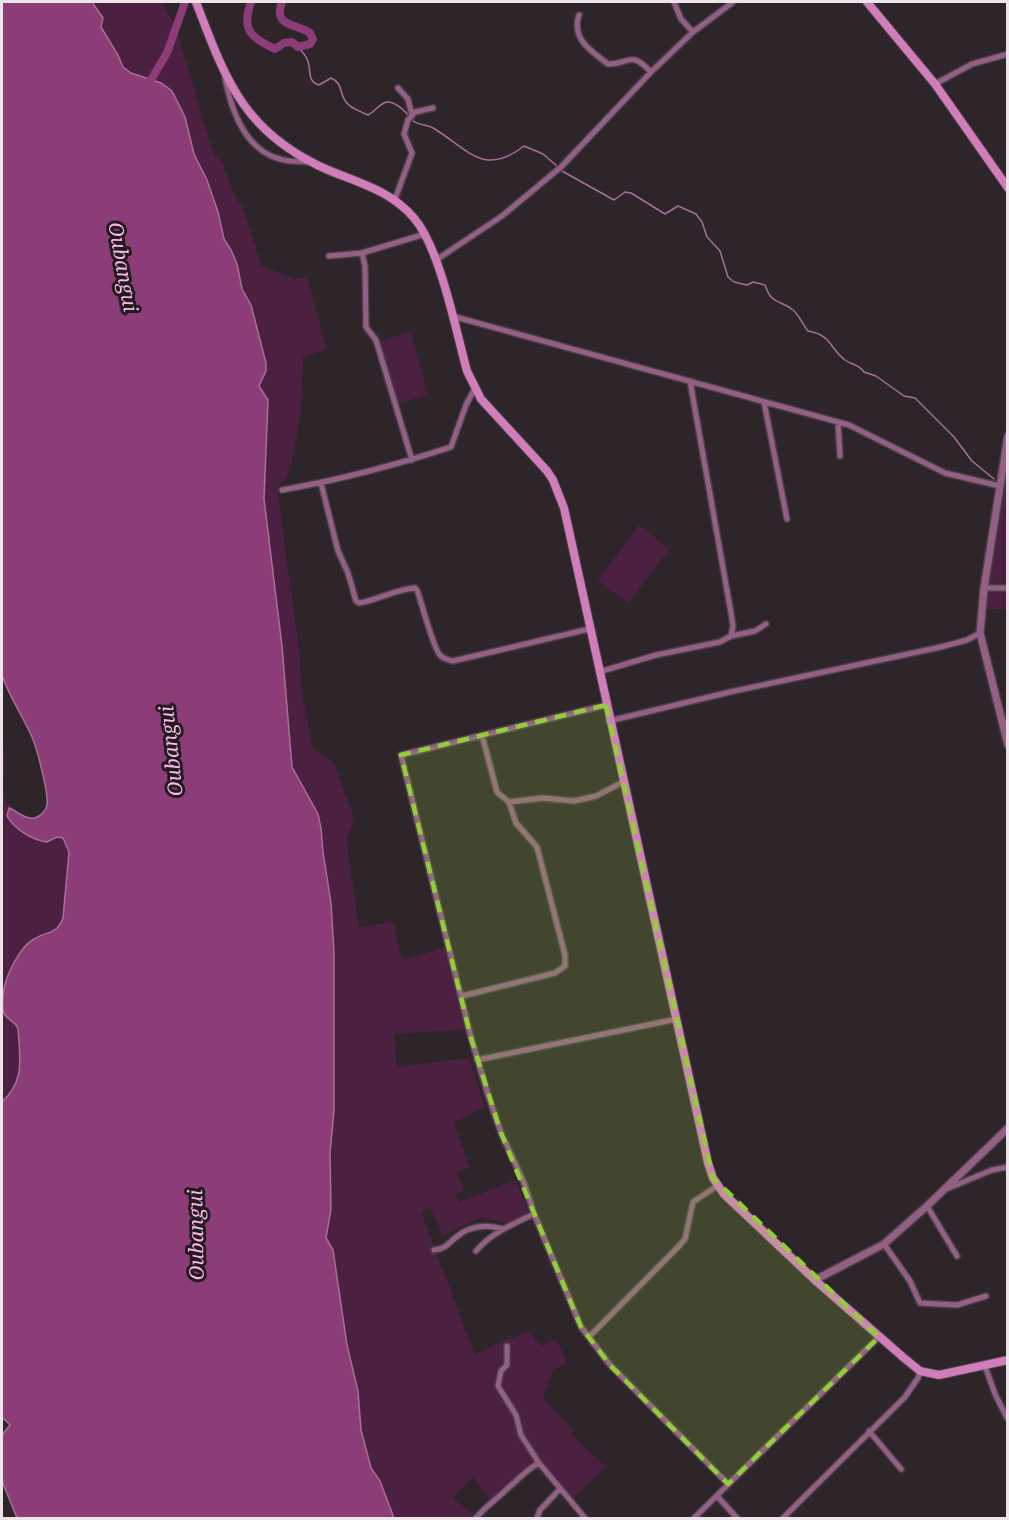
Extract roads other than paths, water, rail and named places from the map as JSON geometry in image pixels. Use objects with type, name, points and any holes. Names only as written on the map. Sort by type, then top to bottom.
[{"type":"main road","points":[[196,2],[225,76],[248,111],[264,129],[295,153],[311,162],[374,188],[394,199],[416,219],[436,260],[467,371],[475,388],[481,399],[539,460],[554,480],[564,508],[708,1163],[717,1186],[815,1280],[920,1371],[939,1375],[1008,1360]]},
{"type":"main road","points":[[867,2],[935,84],[1008,188]]},
{"type":"street","points":[[674,2],[681,19],[693,32]]},
{"type":"street","points":[[436,260],[502,216],[561,167],[651,72],[693,32],[733,2]]},
{"type":"street","points":[[579,15],[578,36],[600,58],[608,64],[627,60],[637,61],[651,72]]},
{"type":"street","points":[[935,84],[972,64],[1008,54]]},
{"type":"street","points":[[225,76],[229,100],[236,117],[256,146],[280,159],[311,162]]},
{"type":"street","points":[[394,199],[412,153],[404,134],[410,118],[408,99],[398,88]]},
{"type":"street","points":[[410,118],[420,110],[433,108]]},
{"type":"street","points":[[329,256],[362,254],[425,234]]},
{"type":"street","points":[[362,254],[365,266],[366,327],[376,340],[412,460]]},
{"type":"street","points":[[452,316],[849,425],[945,473],[1000,486]]},
{"type":"street","points":[[690,381],[733,626],[731,636]]},
{"type":"street","points":[[282,490],[321,483],[412,460],[451,447],[466,405],[475,388]]},
{"type":"street","points":[[764,402],[787,519]]},
{"type":"street","points":[[838,422],[840,456]]},
{"type":"street","points":[[1008,436],[984,588],[980,633],[1008,745]]},
{"type":"street","points":[[321,483],[338,551],[348,573],[356,601],[364,603],[415,588],[430,627],[434,647],[445,659],[453,661],[590,629]]},
{"type":"street","points":[[984,588],[1008,588]]},
{"type":"street","points":[[599,672],[656,655],[720,642],[766,624]]},
{"type":"street","points":[[609,721],[730,692],[941,647],[967,640],[980,633]]},
{"type":"street","points":[[606,705],[401,755],[477,1060],[501,1133],[524,1184],[534,1214],[581,1327],[610,1365],[728,1484]]},
{"type":"street","points":[[462,996],[555,973],[566,966],[537,847],[516,823],[509,802],[496,792],[482,735]]},
{"type":"street","points":[[509,802],[543,798],[574,801],[596,796],[625,781]]},
{"type":"street","points":[[477,1060],[676,1019]]},
{"type":"street","points":[[815,1280],[884,1245],[1008,1128]]},
{"type":"street","points":[[942,1191],[992,1170],[1008,1167]]},
{"type":"street","points":[[590,1336],[680,1245],[685,1239],[693,1202],[717,1186]]},
{"type":"street","points":[[927,1206],[957,1256]]},
{"type":"street","points":[[476,1251],[503,1229],[534,1214]]},
{"type":"street","points":[[434,1250],[444,1248],[458,1235],[471,1228],[490,1226],[503,1229]]},
{"type":"street","points":[[884,1245],[910,1281],[920,1303],[957,1305],[986,1296]]},
{"type":"street","points":[[694,1518],[879,1337]]},
{"type":"street","points":[[507,1346],[507,1365],[501,1371],[498,1386],[516,1415],[521,1435],[539,1463],[559,1490],[585,1518]]},
{"type":"street","points":[[985,1366],[1007,1418]]},
{"type":"street","points":[[783,1518],[905,1396],[918,1378],[920,1371]]},
{"type":"street","points":[[869,1431],[901,1469]]},
{"type":"street","points":[[476,1518],[491,1501],[531,1467],[539,1463]]},
{"type":"street","points":[[537,1518],[540,1510],[559,1490]]},
{"type":"street","points":[[717,1496],[737,1518]]},
{"type":"water","name":"Oubangui","points":[[2,2],[92,2],[103,18],[101,27],[123,67],[131,73],[161,83],[172,91],[185,117],[194,154],[207,180],[224,239],[237,264],[242,289],[251,305],[266,363],[266,371],[259,386],[268,400],[264,499],[282,646],[292,767],[318,814],[331,903],[334,952],[334,1110],[330,1153],[331,1209],[326,1238],[333,1250],[347,1345],[358,1391],[361,1430],[371,1468],[380,1481],[394,1518],[17,1518],[2,1481],[2,1435],[10,1425],[2,1417],[2,1102],[16,1082],[20,1060],[18,1029],[4,1013],[2,1007],[8,976],[19,954],[34,939],[57,928],[63,918],[69,852],[63,838],[57,837],[47,842],[35,839],[19,829],[7,816],[9,808],[25,817],[35,818],[45,809],[47,800],[34,743],[2,675]]},
{"type":"waterway","points":[[146,88],[167,53],[185,2]]},
{"type":"waterway","points":[[251,2],[247,20],[254,37],[275,49],[284,43],[292,42],[298,47],[310,44],[313,39],[310,33],[288,24],[280,16],[282,2]]},
{"type":"waterway","points":[[298,47],[307,59],[312,81],[319,85],[331,78],[335,80],[346,102],[353,108],[368,115],[387,102],[401,108],[409,117]]},
{"type":"waterway","points":[[412,120],[433,128],[466,151],[486,160],[497,160],[524,146],[543,154],[557,166]]},
{"type":"waterway","points":[[562,171],[614,200],[625,192],[631,193],[665,214],[678,206],[696,214],[702,222],[707,237],[720,251],[728,277],[734,282],[747,285],[753,282],[765,285],[770,296],[793,310],[808,331],[826,339],[845,360],[858,366],[864,372],[876,376],[904,396],[915,398],[954,437],[972,461],[994,479]]}]
